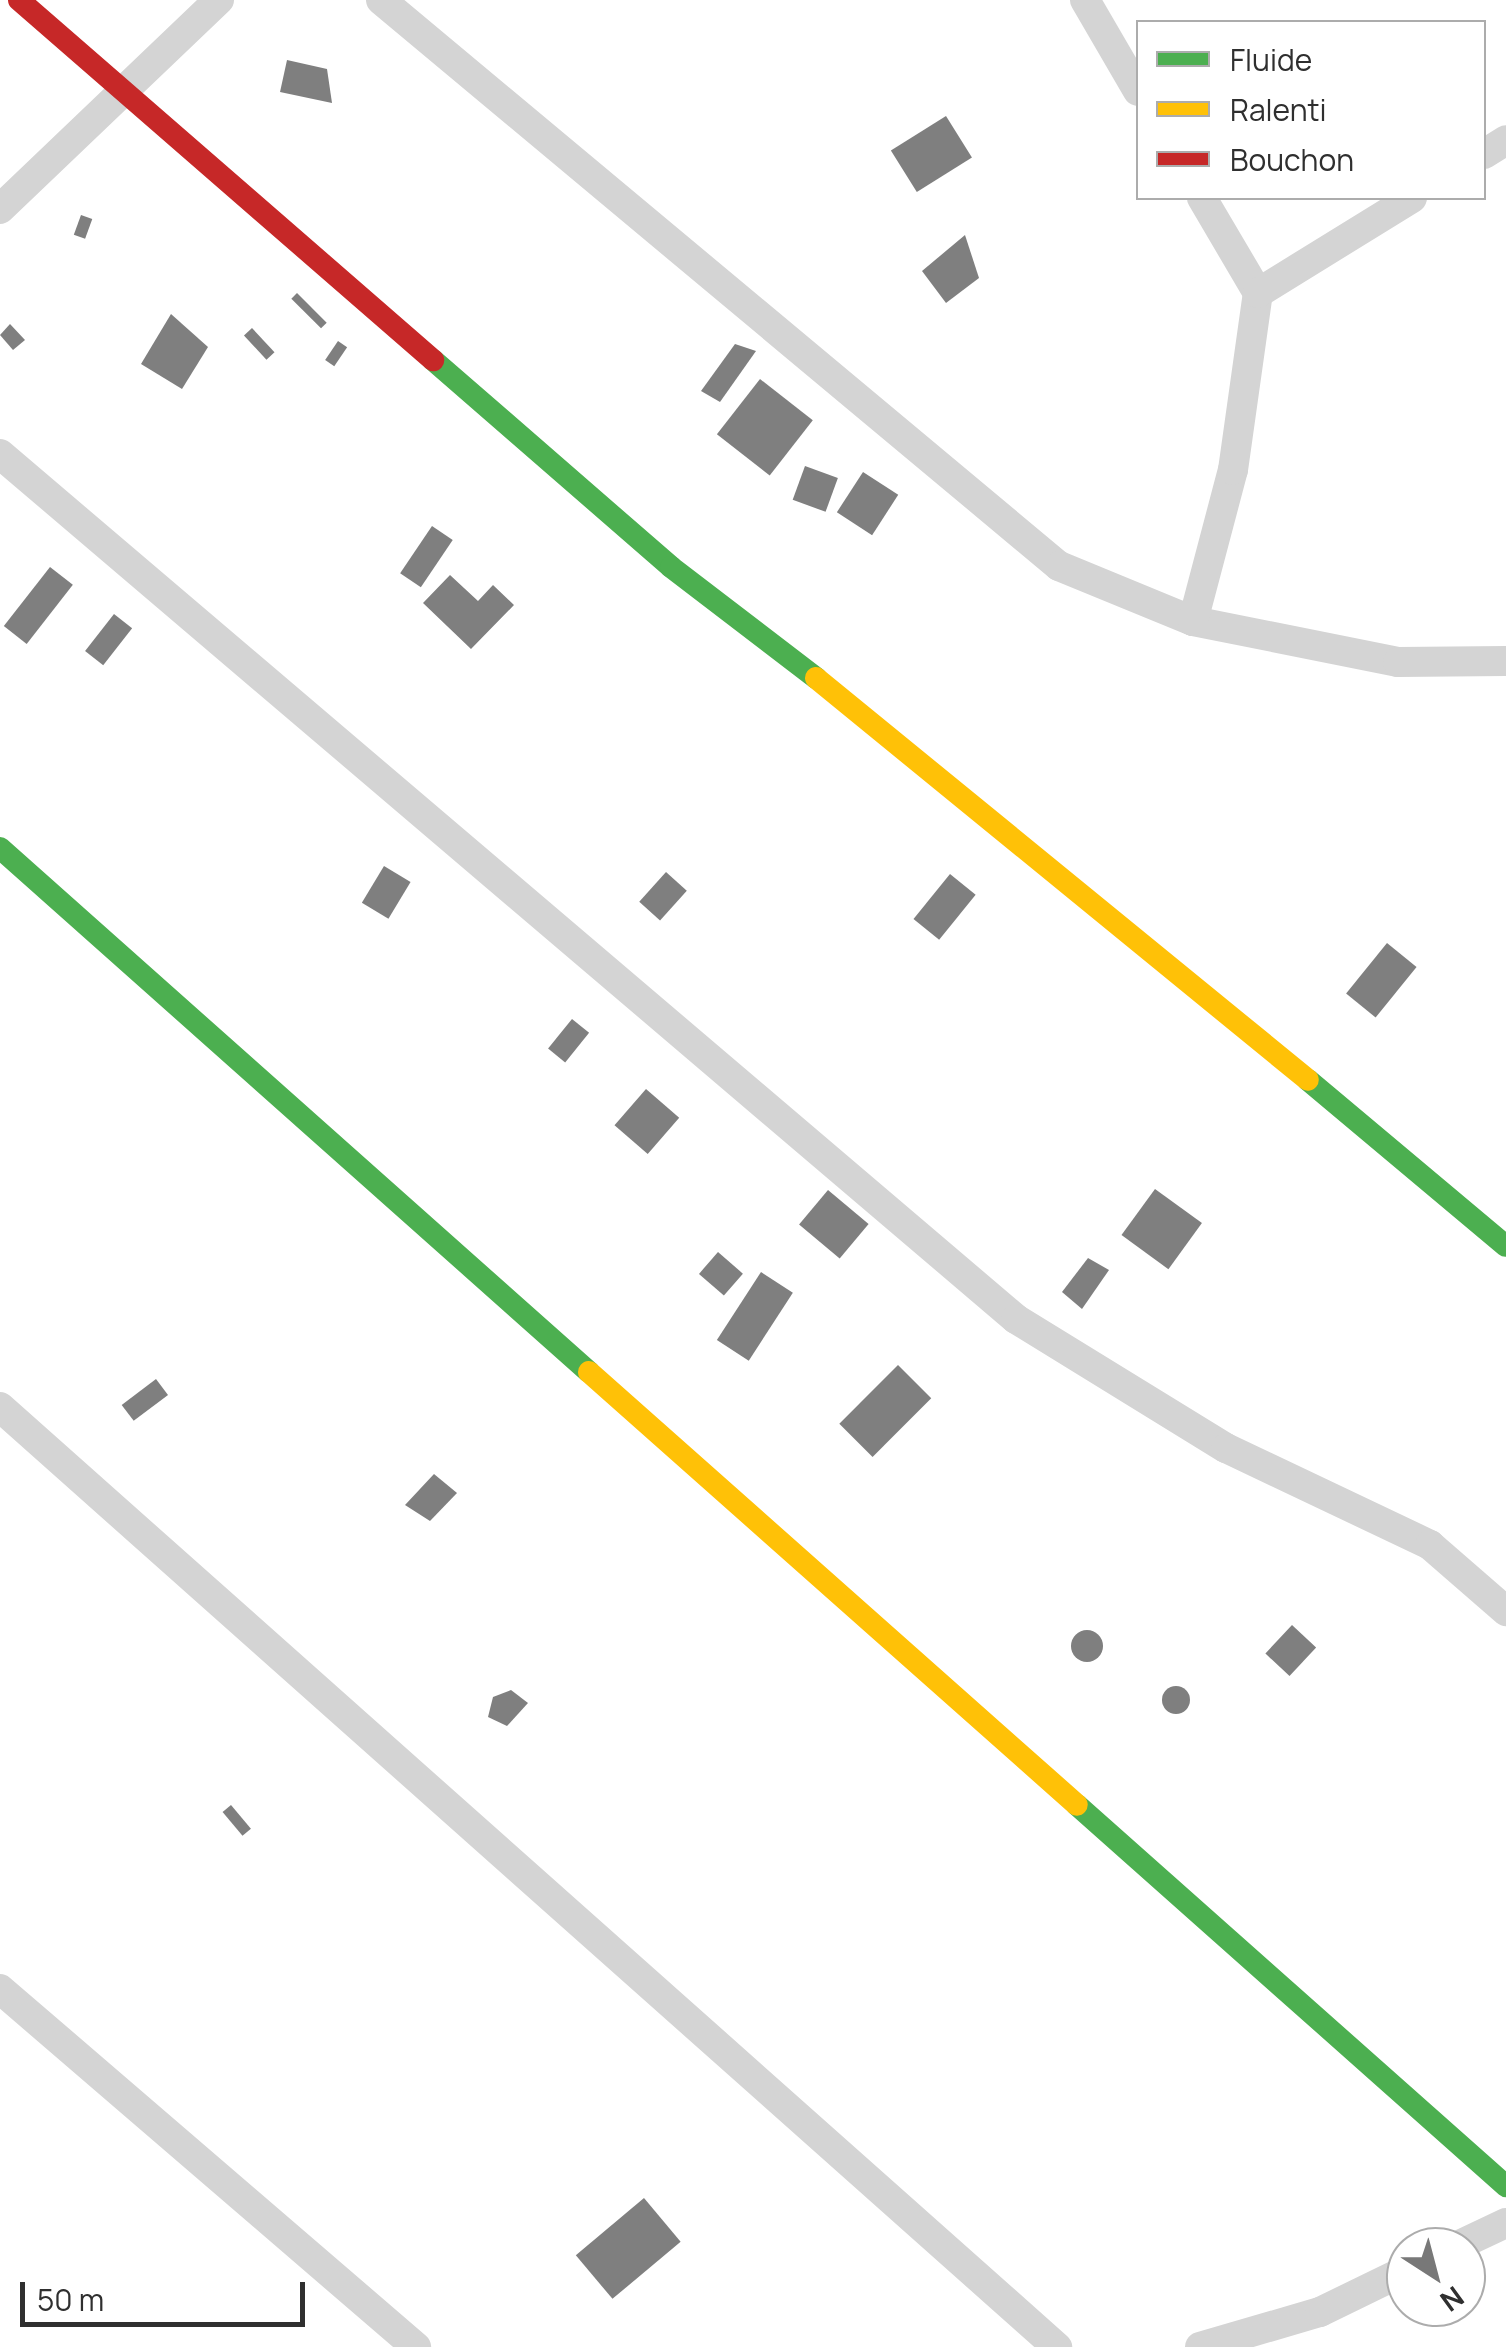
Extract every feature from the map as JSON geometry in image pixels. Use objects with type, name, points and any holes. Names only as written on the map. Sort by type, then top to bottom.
[{"type":"street","points":[[19,0],[671,567],[957,786],[1506,1246]]},
{"type":"street","points":[[0,209],[128,96],[219,0]]},
{"type":"street","points":[[380,0],[1059,566],[1193,621],[1398,662],[1506,661]]},
{"type":"street","points":[[1085,0],[1136,88]]},
{"type":"street","points":[[1193,621],[1233,470],[1258,293],[1203,200]]},
{"type":"street","points":[[1258,293],[1409,200]]},
{"type":"street","points":[[0,454],[1016,1319],[1226,1448],[1430,1545],[1506,1611]]},
{"type":"street","points":[[0,848],[1506,2186]]},
{"type":"street","points":[[0,1408],[1058,2347]]},
{"type":"street","points":[[0,1988],[416,2347]]},
{"type":"street","points":[[1200,2347],[1320,2312],[1386,2280]]},
{"type":"building","points":[[287,60],[327,69],[332,103],[280,92]]},
{"type":"building","points":[[946,116],[972,158],[917,192],[891,150]]},
{"type":"building","points":[[81,215],[92,219],[85,239],[74,235]]},
{"type":"building","points":[[965,235],[979,278],[946,303],[922,271]]},
{"type":"building","points":[[297,293],[327,323],[321,328],[291,299]]},
{"type":"building","points":[[171,314],[208,347],[182,389],[141,364]]},
{"type":"building","points":[[10,324],[25,340],[13,350],[0,335]]},
{"type":"building","points":[[252,328],[275,352],[266,360],[244,336]]},
{"type":"building","points":[[338,341],[347,347],[334,366],[325,360]]},
{"type":"building","points":[[735,344],[756,351],[720,402],[701,391]]},
{"type":"building","points":[[760,379],[813,420],[770,475],[717,434]]},
{"type":"building","points":[[805,466],[838,478],[826,512],[793,500]]},
{"type":"building","points":[[863,472],[898,495],[872,535],[837,512]]},
{"type":"building","points":[[432,526],[453,540],[421,587],[400,573]]},
{"type":"building","points":[[50,567],[73,585],[27,644],[4,626]]},
{"type":"building","points":[[450,575],[478,601],[493,585],[514,605],[471,649],[423,603]]},
{"type":"building","points":[[114,614],[132,628],[103,665],[85,651]]},
{"type":"building","points":[[384,866],[411,882],[388,919],[362,903]]},
{"type":"building","points":[[666,872],[687,891],[660,920],[639,902]]},
{"type":"building","points":[[950,874],[976,895],[939,940],[913,919]]},
{"type":"building","points":[[1387,943],[1417,967],[1376,1017],[1346,994]]},
{"type":"building","points":[[572,1019],[589,1033],[565,1062],[548,1049]]},
{"type":"building","points":[[646,1089],[679,1118],[648,1154],[615,1125]]},
{"type":"building","points":[[1155,1189],[1202,1223],[1168,1269],[1121,1235]]},
{"type":"building","points":[[828,1190],[869,1224],[840,1259],[799,1224]]},
{"type":"building","points":[[718,1252],[743,1274],[724,1296],[699,1274]]},
{"type":"building","points":[[1088,1258],[1109,1270],[1082,1309],[1062,1292]]},
{"type":"building","points":[[761,1272],[793,1293],[749,1361],[717,1340]]},
{"type":"building","points":[[898,1365],[931,1398],[873,1457],[839,1424]]},
{"type":"building","points":[[156,1379],[168,1395],[134,1421],[122,1405]]},
{"type":"building","points":[[434,1474],[457,1493],[430,1521],[405,1505]]},
{"type":"building","points":[[1292,1625],[1316,1648],[1290,1676],[1265,1654]]},
{"type":"building","points":[[1087,1630],[1099,1634],[1103,1646],[1099,1658],[1087,1662],[1075,1658],[1071,1646],[1075,1634]]},
{"type":"building","points":[[1176,1686],[1186,1690],[1190,1700],[1186,1710],[1176,1714],[1166,1710],[1162,1700],[1166,1690]]},
{"type":"building","points":[[511,1690],[528,1703],[507,1726],[488,1717],[493,1697]]},
{"type":"building","points":[[231,1805],[251,1829],[242,1836],[223,1812]]},
{"type":"building","points":[[644,2198],[681,2242],[612,2299],[576,2255]]},
{"type":"traffic: fast","points":[[433,360],[671,567],[816,678]]},
{"type":"traffic: fast","points":[[0,848],[589,1372]]},
{"type":"traffic: fast","points":[[1308,1080],[1506,1246]]},
{"type":"traffic: fast","points":[[1077,1805],[1506,2186]]},
{"type":"traffic: slow","points":[[816,678],[1308,1080]]},
{"type":"traffic: slow","points":[[589,1372],[1077,1805]]},
{"type":"traffic: jam","points":[[19,0],[433,360]]}]
